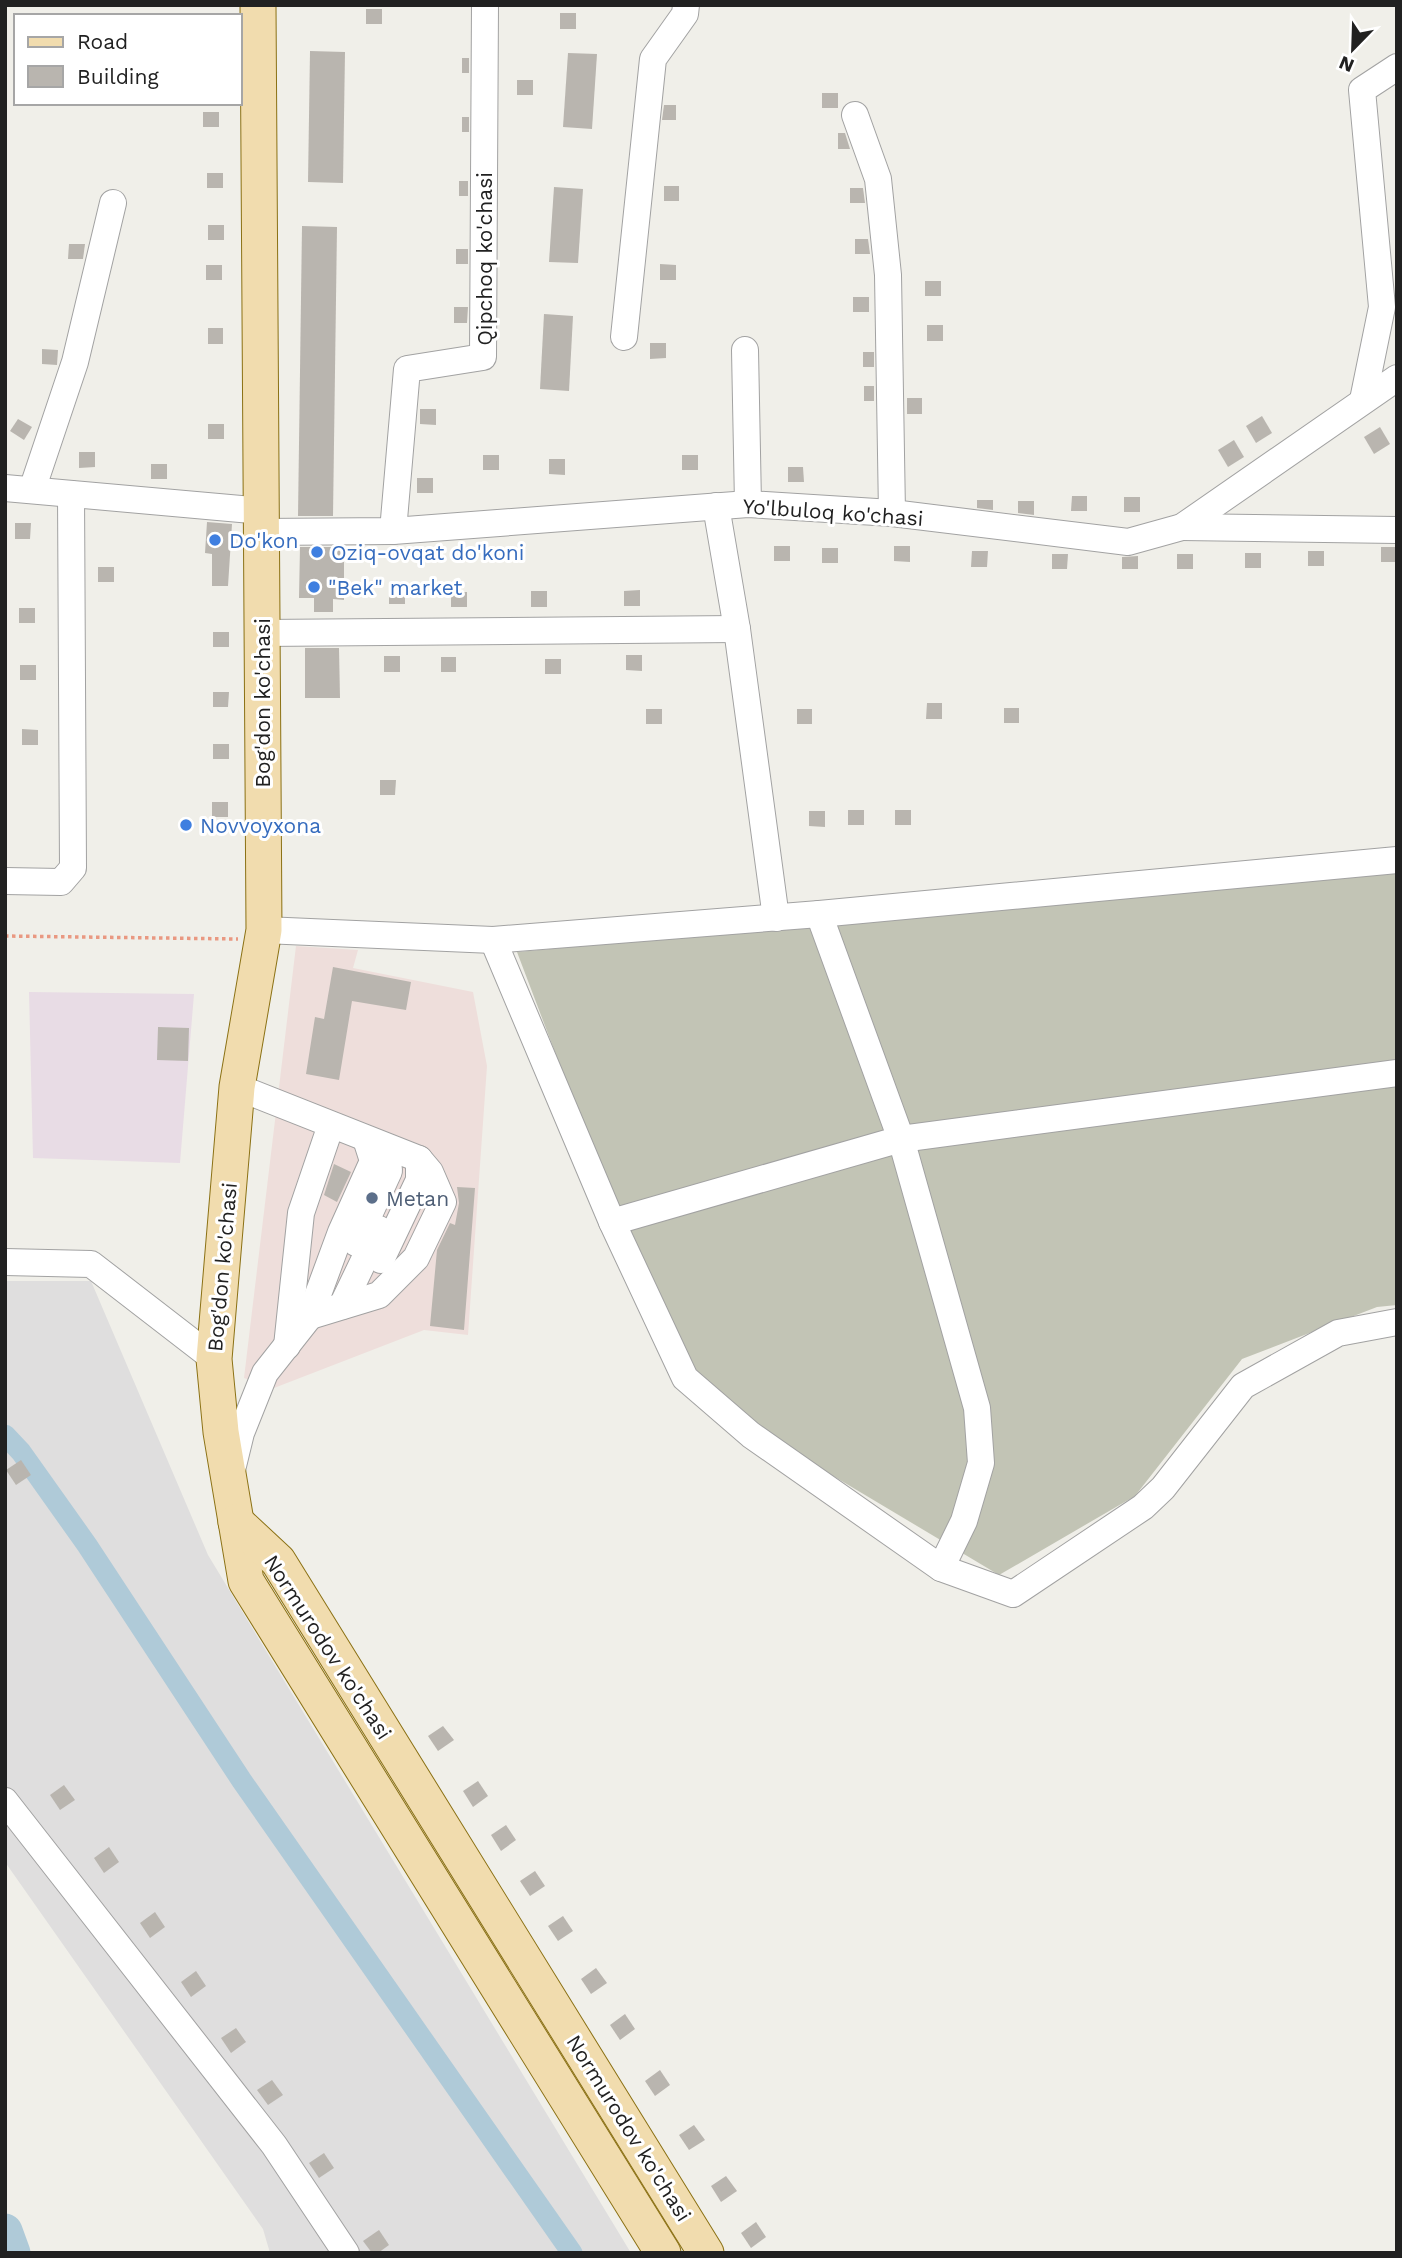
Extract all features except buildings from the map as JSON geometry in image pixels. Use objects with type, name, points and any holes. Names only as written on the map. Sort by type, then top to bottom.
[{"type":"main road","name":"Bog'don ko'chasi","points":[[236,1522],[214,1359],[237,1087],[263,935],[258,5]]},
{"type":"main road","name":"Normurodov ko'chasi","points":[[236,1522],[246,1581],[663,2253]]},
{"type":"main road","name":"Normurodov ko'chasi","points":[[236,1522],[278,1561],[706,2253]]},
{"type":"street","name":"Qipchoq ko'chasi","points":[[393,531],[407,369],[483,357],[485,5]]},
{"type":"street","points":[[624,337],[653,59],[685,14],[686,5]]},
{"type":"street","points":[[1363,400],[1382,307],[1362,90],[1397,67]]},
{"type":"street","points":[[855,115],[878,179],[888,275],[892,513]]},
{"type":"street","points":[[33,490],[75,362],[113,202]]},
{"type":"street","points":[[745,350],[748,504]]},
{"type":"street","name":"Yo'lbuloq ko'chasi","points":[[5,488],[71,494],[262,522],[393,531],[748,504],[892,513],[1128,542],[1182,527],[1397,379]]},
{"type":"street","points":[[5,881],[61,882],[73,868],[71,494]]},
{"type":"street","points":[[716,506],[737,629],[776,918]]},
{"type":"street","points":[[1182,527],[1397,530]]},
{"type":"street","points":[[262,633],[737,629]]},
{"type":"street","points":[[263,935],[493,940],[776,918],[1397,860]]},
{"type":"street","points":[[820,914],[901,1139],[977,1408],[981,1462],[964,1521],[941,1568]]},
{"type":"street","points":[[493,940],[611,1222],[685,1378],[751,1435],[941,1568],[1013,1594],[1143,1507],[1163,1488],[1243,1386],[1338,1333],[1397,1322]]},
{"type":"street","points":[[611,1222],[901,1139],[1397,1073]]},
{"type":"street","points":[[229,1483],[241,1433],[265,1373],[287,1346],[416,1258],[443,1202],[435,1181],[375,1143],[237,1087]]},
{"type":"street","points":[[344,1306],[327,1224],[357,1155],[375,1143]]},
{"type":"street","points":[[344,1306],[389,1171],[375,1143]]},
{"type":"street","points":[[344,1306],[419,1181],[375,1143]]},
{"type":"street","points":[[287,1346],[301,1213],[375,1143]]},
{"type":"street","points":[[5,1262],[91,1264],[214,1359]]},
{"type":"street","points":[[5,1801],[274,2145],[346,2253]]},
{"type":"path","points":[[5,936],[263,935]]},
{"type":"shaded area","points":[[1397,871],[1397,1305],[1377,1307],[1242,1359],[1135,1496],[999,1575],[753,1428],[694,1372],[613,1205],[517,952]]},
{"type":"shaded area","name":"Metan","points":[[296,946],[358,950],[353,968],[473,992],[487,1066],[468,1335],[424,1330],[274,1388],[244,1378]]},
{"type":"shaded area","points":[[29,992],[194,994],[180,1163],[33,1158]]},
{"type":"shaded area","points":[[5,1281],[91,1281],[208,1555],[631,2253],[270,2253],[263,2229],[5,1862]]},
{"type":"waterway","points":[[5,1435],[21,1452],[87,1545],[242,1781],[572,2253]]},
{"type":"waterway","points":[[5,2231],[13,2253]]},
{"type":"place","name":"Do'kon","points":[[215,540]]},
{"type":"place","name":"Oziq-ovqat do'koni","points":[[317,552]]},
{"type":"place","name":"\"Bek\" market","points":[[314,587]]},
{"type":"place","name":"Novvoyxona","points":[[186,825]]},
{"type":"place","name":"Metan","points":[[372,1198]]}]
